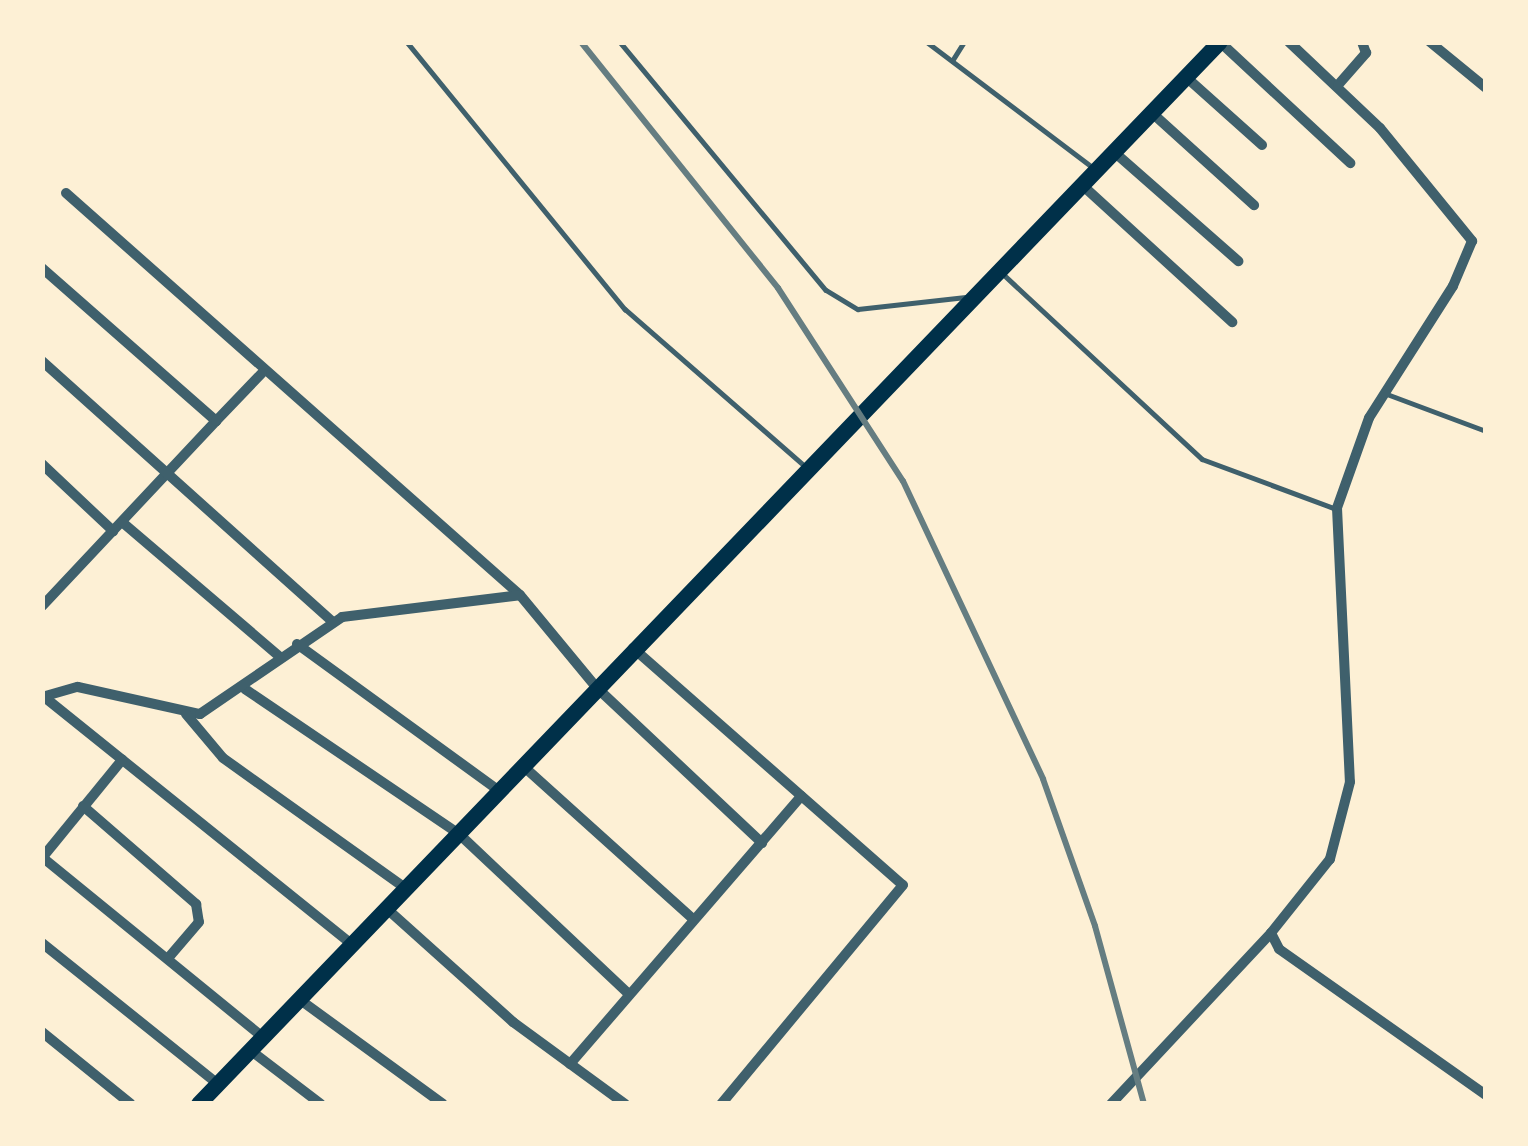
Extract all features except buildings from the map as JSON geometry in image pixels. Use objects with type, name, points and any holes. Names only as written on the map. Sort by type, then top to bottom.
[{"type":"main road","points":[[202,1103],[806,467],[1220,42]]},
{"type":"street","points":[[1220,42],[1350,163]]},
{"type":"street","points":[[1111,1104],[1271,933],[1330,859],[1350,782],[1337,508],[1382,392],[1453,286],[1472,241],[1338,86],[1289,42]]},
{"type":"street","points":[[1338,86],[1366,53],[1361,42]]},
{"type":"street","points":[[1430,42],[1486,88]]},
{"type":"street","points":[[1186,77],[1262,145]]},
{"type":"street","points":[[1151,112],[1254,205]]},
{"type":"street","points":[[1114,151],[1238,261]]},
{"type":"street","points":[[1081,184],[1232,322]]},
{"type":"street","points":[[66,194],[262,373],[520,595],[596,687],[762,843]]},
{"type":"street","points":[[42,268],[216,422]]},
{"type":"street","points":[[42,361],[333,622]]},
{"type":"street","points":[[42,606],[262,373]]},
{"type":"street","points":[[42,464],[281,658]]},
{"type":"street","points":[[186,714],[245,689],[297,644],[364,610],[520,595]]},
{"type":"street","points":[[297,644],[498,790]]},
{"type":"street","points":[[634,648],[903,885],[721,1104]]},
{"type":"street","points":[[43,696],[94,689],[186,714],[223,758],[405,888]]},
{"type":"street","points":[[245,689],[458,833],[628,993]]},
{"type":"street","points":[[43,696],[352,944]]},
{"type":"street","points":[[122,760],[42,858],[169,957],[321,1104]]},
{"type":"street","points":[[522,765],[694,919]]},
{"type":"street","points":[[570,1064],[801,796]]},
{"type":"street","points":[[83,806],[196,904],[200,922],[169,957]]},
{"type":"street","points":[[386,908],[570,1064],[626,1104]]},
{"type":"street","points":[[1271,933],[1279,949],[1486,1095]]},
{"type":"street","points":[[42,943],[218,1084]]},
{"type":"street","points":[[299,999],[443,1104]]},
{"type":"street","points":[[42,1032],[131,1104]]},
{"type":"lane","points":[[406,42],[626,309],[806,467]]},
{"type":"lane","points":[[620,42],[826,290],[858,309],[971,297]]},
{"type":"lane","points":[[927,42],[1096,170]]},
{"type":"lane","points":[[952,61],[964,42]]},
{"type":"lane","points":[[998,269],[1202,458],[1337,508]]},
{"type":"lane","points":[[1382,392],[1486,431]]},
{"type":"railway","points":[[581,42],[778,288],[903,481],[1043,779],[1095,926],[1144,1104]]}]
